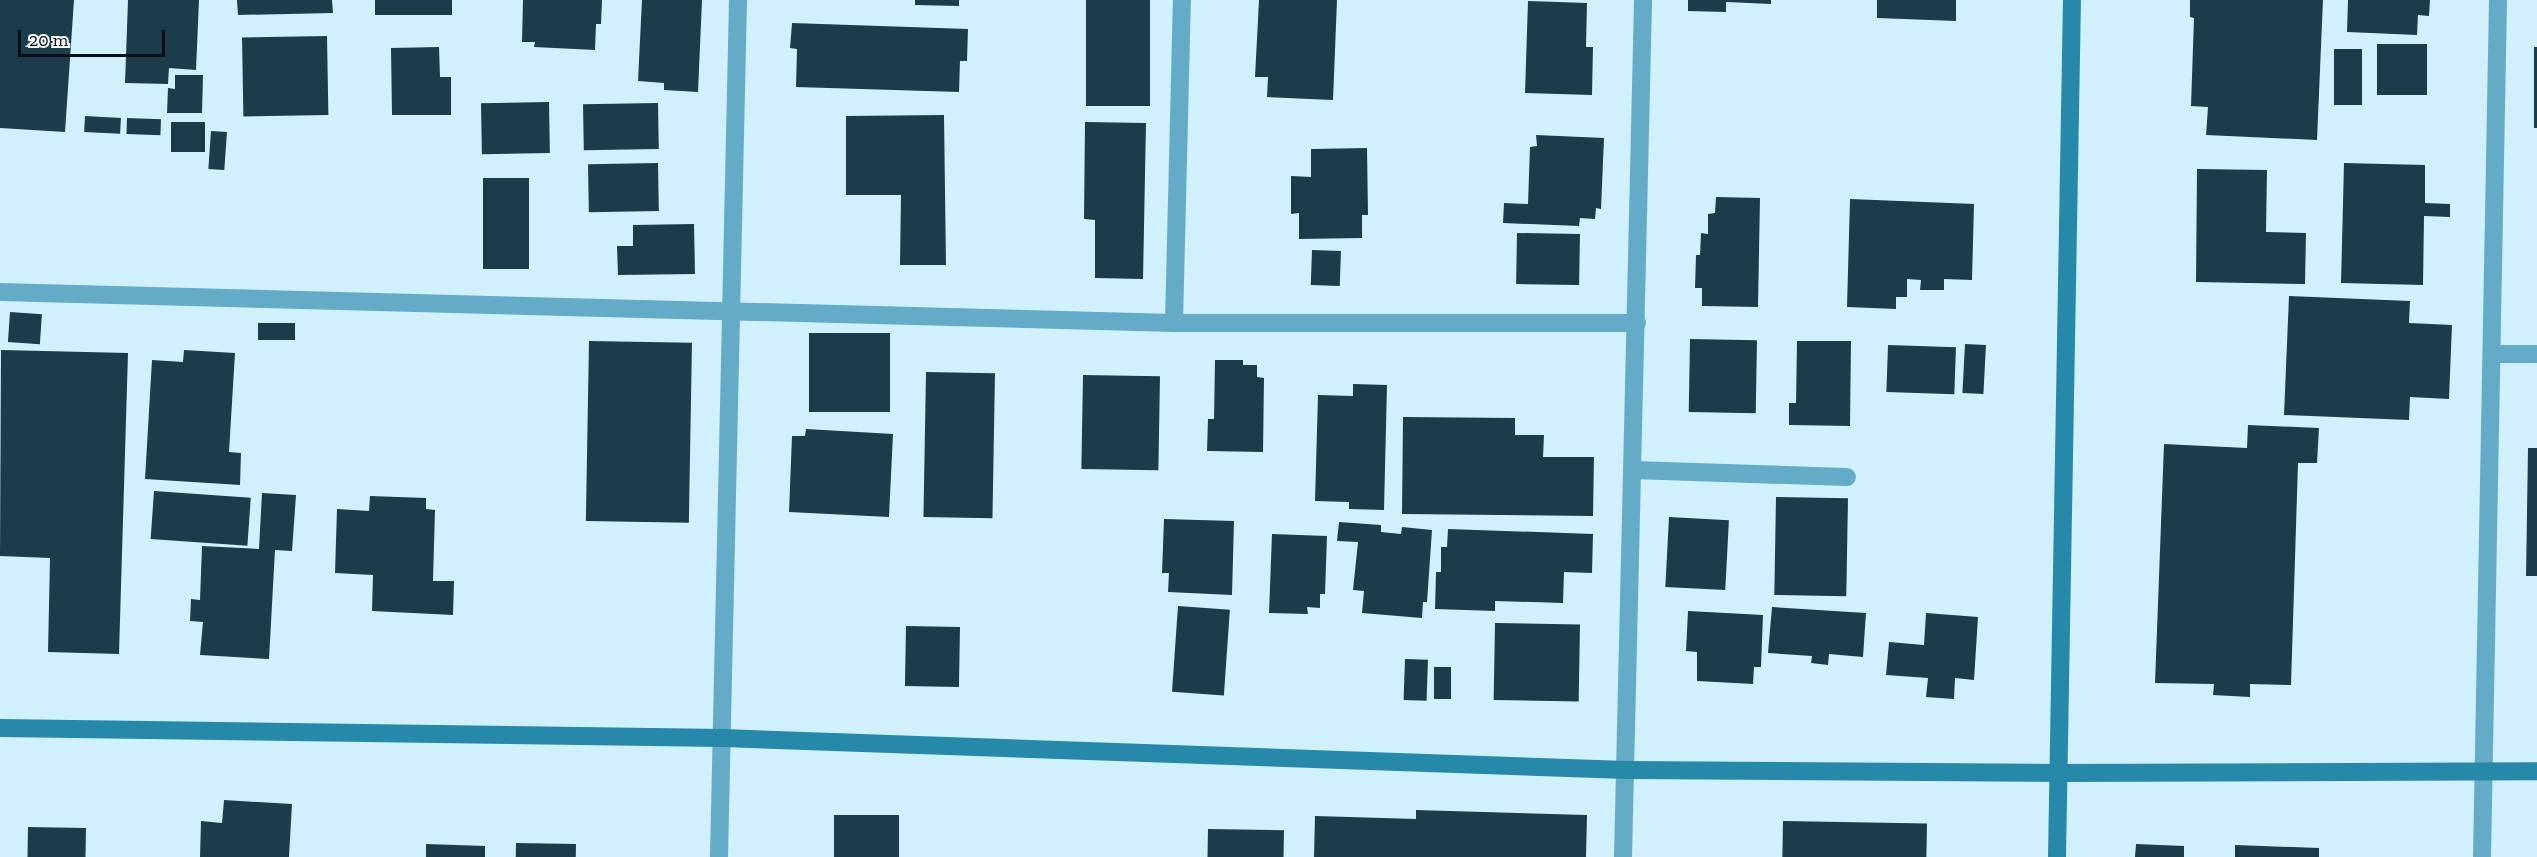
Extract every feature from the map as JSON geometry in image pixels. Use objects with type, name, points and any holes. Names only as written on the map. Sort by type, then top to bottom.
[{"type":"street","points":[[719,857],[738,0]]},
{"type":"street","points":[[1174,322],[1182,0]]},
{"type":"street","points":[[1623,857],[1643,0]]},
{"type":"street","points":[[2056,857],[2072,0]]},
{"type":"street","points":[[2482,857],[2498,0]]},
{"type":"street","points":[[0,292],[1174,322],[1637,322]]},
{"type":"street","points":[[2493,354],[2537,354]]},
{"type":"street","points":[[1633,470],[1847,477]]},
{"type":"street","points":[[0,728],[723,738],[1626,770],[2058,773],[2485,769],[2537,771]]},
{"type":"building","points":[[0,0],[74,0],[65,132],[0,128]]},
{"type":"building","points":[[128,0],[199,0],[196,70],[169,68],[168,84],[125,83]]},
{"type":"building","points":[[237,0],[332,0],[333,13],[238,15]]},
{"type":"building","points":[[375,0],[452,0],[452,15],[375,15]]},
{"type":"building","points":[[523,0],[602,0],[601,24],[596,24],[595,50],[534,47],[535,42],[522,42]]},
{"type":"building","points":[[642,0],[702,0],[698,92],[664,90],[664,83],[638,81]]},
{"type":"building","points":[[915,0],[959,0],[959,6],[915,5]]},
{"type":"building","points":[[1086,0],[1150,0],[1150,106],[1086,106]]},
{"type":"building","points":[[1259,0],[1337,0],[1333,100],[1267,97],[1268,77],[1255,77]]},
{"type":"building","points":[[1688,0],[1771,0],[1771,4],[1726,2],[1726,12],[1688,11]]},
{"type":"building","points":[[1877,0],[1956,0],[1956,21],[1877,18]]},
{"type":"building","points":[[2190,0],[2323,0],[2317,140],[2206,135],[2208,107],[2191,106],[2194,18],[2190,17]]},
{"type":"building","points":[[2348,0],[2430,0],[2429,16],[2418,15],[2417,35],[2347,32]]},
{"type":"building","points":[[1528,1],[1587,3],[1586,47],[1593,47],[1592,95],[1525,93]]},
{"type":"building","points":[[792,23],[968,29],[967,61],[960,61],[959,92],[796,87],[797,49],[790,48]]},
{"type":"building","points":[[327,36],[328,115],[243,116],[242,37]]},
{"type":"building","points":[[2377,44],[2427,44],[2427,95],[2377,95]]},
{"type":"building","points":[[439,47],[440,77],[451,77],[451,115],[392,115],[391,48]]},
{"type":"building","points":[[2534,47],[2537,47],[2537,128],[2534,128]]},
{"type":"building","points":[[2334,49],[2362,49],[2362,105],[2334,105]]},
{"type":"building","points":[[175,75],[203,75],[202,113],[167,113],[168,88],[175,89]]},
{"type":"building","points":[[549,102],[550,153],[482,154],[481,103]]},
{"type":"building","points":[[658,103],[659,149],[584,150],[583,104]]},
{"type":"building","points":[[944,115],[946,265],[900,265],[901,195],[846,195],[846,116]]},
{"type":"building","points":[[85,116],[121,118],[120,134],[84,132]]},
{"type":"building","points":[[127,118],[161,119],[160,135],[126,134]]},
{"type":"building","points":[[171,122],[205,122],[205,152],[171,152]]},
{"type":"building","points":[[1085,122],[1146,123],[1143,279],[1095,278],[1095,220],[1084,219]]},
{"type":"building","points":[[211,131],[227,132],[224,170],[208,169]]},
{"type":"building","points":[[1536,135],[1604,138],[1601,209],[1596,208],[1595,219],[1580,218],[1579,226],[1503,223],[1504,203],[1528,204],[1530,147],[1537,146]]},
{"type":"building","points":[[1367,148],[1368,215],[1362,215],[1362,238],[1299,239],[1299,213],[1291,214],[1291,176],[1311,177],[1311,149]]},
{"type":"building","points":[[658,163],[659,211],[589,212],[588,164]]},
{"type":"building","points":[[2344,163],[2425,165],[2425,203],[2450,204],[2450,217],[2424,216],[2423,285],[2341,283]]},
{"type":"building","points":[[2197,169],[2267,170],[2266,232],[2306,233],[2305,284],[2196,282]]},
{"type":"building","points":[[483,178],[529,178],[529,269],[483,269]]},
{"type":"building","points":[[1716,197],[1760,198],[1758,307],[1702,306],[1702,288],[1695,288],[1696,255],[1700,255],[1701,233],[1708,234],[1708,214],[1715,213]]},
{"type":"building","points":[[1850,199],[1974,204],[1972,280],[1944,279],[1944,290],[1920,290],[1921,280],[1907,279],[1907,297],[1896,297],[1896,309],[1847,307]]},
{"type":"building","points":[[694,224],[695,274],[618,275],[617,246],[633,246],[633,225]]},
{"type":"building","points":[[1517,233],[1580,234],[1579,285],[1516,284]]},
{"type":"building","points":[[1312,250],[1341,251],[1340,286],[1311,285]]},
{"type":"building","points":[[2289,296],[2410,301],[2409,323],[2452,325],[2449,399],[2410,397],[2409,420],[2284,415]]},
{"type":"building","points":[[10,312],[42,314],[40,344],[8,342]]},
{"type":"building","points":[[258,323],[295,323],[295,340],[258,340]]},
{"type":"building","points":[[809,333],[890,333],[890,412],[809,412]]},
{"type":"building","points":[[1690,339],[1757,340],[1756,413],[1689,412]]},
{"type":"building","points":[[589,341],[692,343],[689,523],[586,521]]},
{"type":"building","points":[[1797,341],[1851,341],[1850,426],[1789,425],[1789,403],[1796,403]]},
{"type":"building","points":[[1965,344],[1986,345],[1983,394],[1962,393]]},
{"type":"building","points":[[1888,345],[1956,347],[1954,394],[1886,392]]},
{"type":"building","points":[[1,350],[128,353],[119,654],[48,652],[50,558],[0,556]]},
{"type":"building","points":[[184,350],[235,353],[229,452],[241,453],[240,485],[145,479],[152,360],[183,362]]},
{"type":"building","points":[[1215,360],[1243,360],[1243,365],[1257,365],[1257,377],[1264,378],[1263,452],[1207,451],[1208,419],[1214,419]]},
{"type":"building","points":[[926,372],[995,373],[992,518],[923,517]]},
{"type":"building","points":[[1083,375],[1160,376],[1158,470],[1081,469]]},
{"type":"building","points":[[1353,384],[1387,385],[1384,510],[1349,509],[1349,502],[1315,501],[1318,395],[1353,396]]},
{"type":"building","points":[[1403,417],[1515,418],[1515,435],[1544,435],[1543,457],[1594,457],[1593,516],[1402,514]]},
{"type":"building","points":[[2248,425],[2319,428],[2317,463],[2298,463],[2291,685],[2250,684],[2250,697],[2213,695],[2214,684],[2155,683],[2164,444],[2247,448]]},
{"type":"building","points":[[806,429],[893,434],[889,517],[789,512],[792,436],[805,436]]},
{"type":"building","points":[[2528,448],[2537,448],[2537,576],[2526,576]]},
{"type":"building","points":[[154,491],[251,498],[247,546],[151,539]]},
{"type":"building","points":[[262,493],[296,495],[292,551],[275,550],[269,659],[200,655],[203,622],[190,621],[191,599],[200,600],[202,546],[259,549]]},
{"type":"building","points":[[370,496],[426,498],[426,509],[435,510],[433,581],[454,581],[453,615],[372,611],[373,575],[335,573],[337,509],[369,511]]},
{"type":"building","points":[[1776,497],[1848,498],[1846,596],[1774,595]]},
{"type":"building","points":[[1669,517],[1729,520],[1725,590],[1665,587]]},
{"type":"building","points":[[1164,519],[1234,521],[1232,595],[1168,592],[1169,573],[1162,573]]},
{"type":"building","points":[[1339,522],[1381,525],[1381,532],[1401,534],[1402,527],[1432,530],[1427,602],[1423,602],[1422,618],[1362,613],[1364,591],[1353,590],[1358,542],[1337,541]]},
{"type":"building","points":[[1448,529],[1593,534],[1592,573],[1564,572],[1563,603],[1495,601],[1495,611],[1435,609],[1436,572],[1441,572],[1441,547],[1447,547]]},
{"type":"building","points":[[1272,534],[1327,536],[1325,594],[1320,594],[1320,608],[1307,607],[1308,614],[1269,613]]},
{"type":"building","points":[[1178,606],[1230,610],[1224,695],[1172,692]]},
{"type":"building","points":[[1772,607],[1866,613],[1863,657],[1829,654],[1828,665],[1811,663],[1812,656],[1768,653]]},
{"type":"building","points":[[1688,611],[1763,615],[1761,667],[1754,667],[1753,684],[1697,681],[1697,652],[1686,651]]},
{"type":"building","points":[[1926,613],[1978,617],[1974,680],[1955,678],[1954,699],[1926,697],[1928,678],[1886,675],[1889,642],[1924,645]]},
{"type":"building","points":[[1495,623],[1580,624],[1579,701],[1494,700]]},
{"type":"building","points":[[906,626],[960,627],[959,687],[905,686]]},
{"type":"building","points":[[1405,659],[1428,660],[1427,701],[1404,700]]},
{"type":"building","points":[[1434,667],[1451,667],[1451,699],[1434,699]]},
{"type":"building","points":[[224,800],[292,804],[289,857],[200,857],[201,821],[222,823]]},
{"type":"building","points":[[1416,810],[1587,815],[1586,857],[1314,857],[1315,816],[1416,819]]},
{"type":"building","points":[[834,815],[899,815],[899,857],[834,857]]},
{"type":"building","points":[[1783,821],[1927,824],[1926,857],[1782,857]]},
{"type":"building","points":[[28,827],[86,828],[85,857],[27,857]]},
{"type":"building","points":[[1208,829],[1284,830],[1284,857],[1208,857]]},
{"type":"building","points":[[516,843],[576,844],[576,857],[516,857]]},
{"type":"building","points":[[426,844],[485,846],[485,857],[426,857]]},
{"type":"building","points":[[2136,844],[2184,846],[2184,857],[2135,857]]},
{"type":"building","points":[[2235,845],[2319,848],[2319,857],[2235,857]]}]
